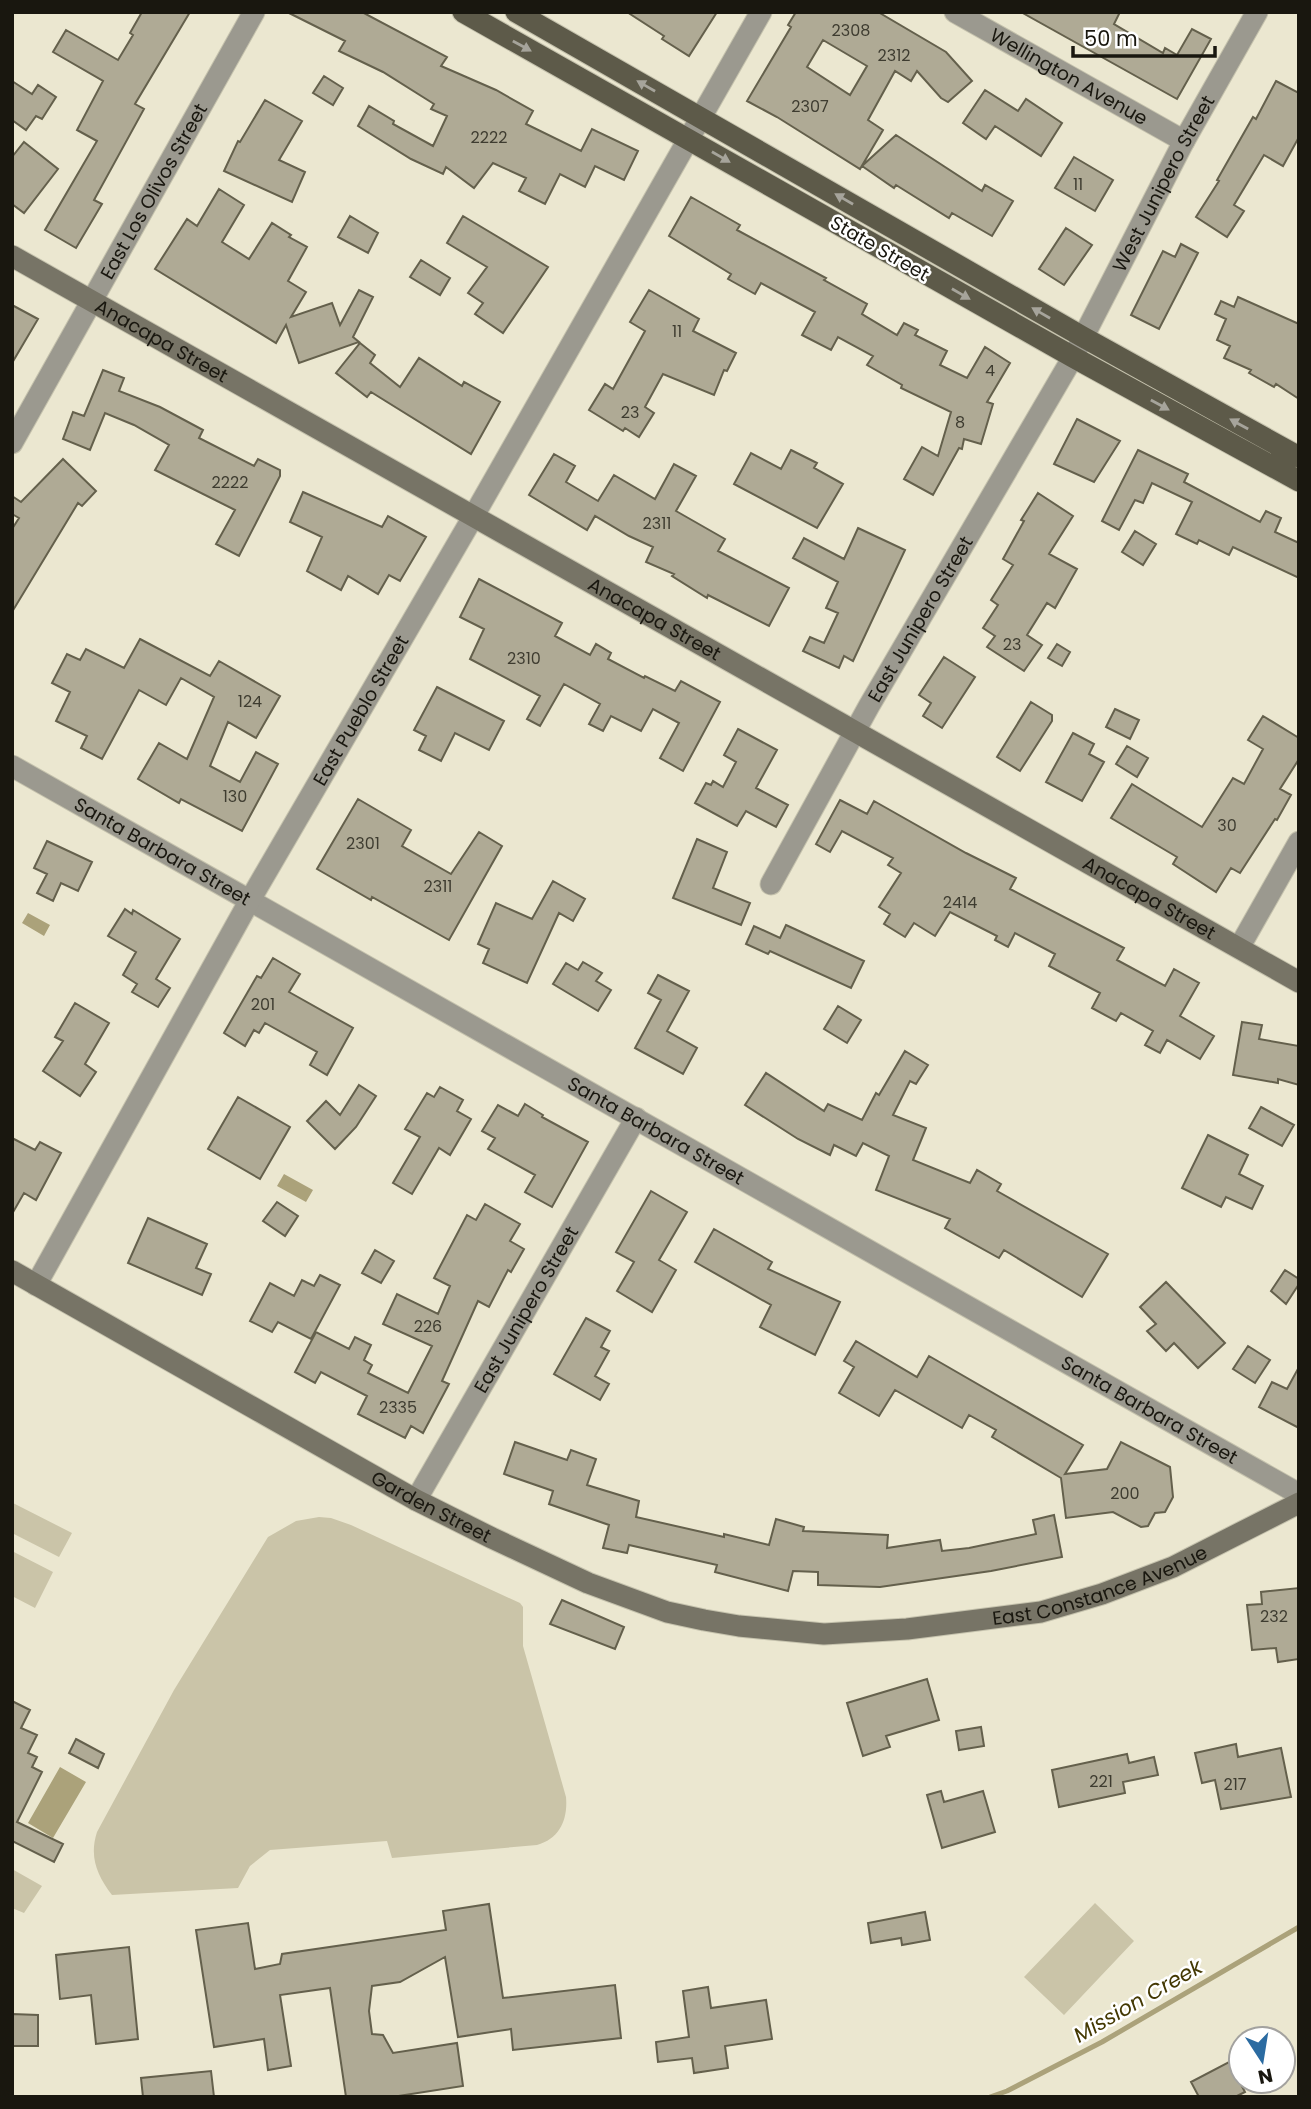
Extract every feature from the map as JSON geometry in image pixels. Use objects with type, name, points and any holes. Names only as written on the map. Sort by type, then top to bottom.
[{"type":"main road","name":"State Street","points":[[463,12],[1073,357],[1299,481]]},
{"type":"main road","name":"State Street","points":[[516,12],[1083,337],[1299,457]]},
{"type":"street","name":"East Los Olivos Street","points":[[12,443],[254,12]]},
{"type":"street","name":"East Pueblo Street","points":[[36,1285],[250,900],[473,517],[761,12]]},
{"type":"street","name":"Wellington Avenue","points":[[955,12],[1184,141]]},
{"type":"street","name":"West Junipero Street","points":[[1073,357],[1184,141],[1257,12]]},
{"type":"street","name":"Anacapa Street","points":[[12,256],[1240,946],[1299,982]]},
{"type":"street","name":"East Junipero Street","points":[[771,884],[856,731],[1073,357]]},
{"type":"street","name":"Santa Barbara Street","points":[[12,766],[1299,1494]]},
{"type":"street","points":[[1240,946],[1299,842]]},
{"type":"street","name":"East Junipero Street","points":[[416,1500],[636,1118]]},
{"type":"street","name":"Garden Street","points":[[12,1271],[416,1500],[578,1578],[667,1612],[739,1626],[824,1634],[886,1631]]},
{"type":"street","name":"East Constance Avenue","points":[[886,1631],[1041,1612],[1083,1600],[1173,1567],[1299,1503]]},
{"type":"shaded area","points":[[28,913],[50,925],[44,936],[22,923]]},
{"type":"shaded area","points":[[284,1174],[313,1190],[306,1202],[277,1186]]},
{"type":"shaded area","points":[[13,1503],[72,1533],[59,1557],[12,1533]]},
{"type":"shaded area","points":[[319,1517],[351,1525],[520,1603],[523,1607],[523,1646],[566,1797],[566,1813],[561,1827],[552,1838],[537,1845],[392,1858],[387,1841],[270,1850],[250,1866],[238,1888],[112,1895],[102,1880],[94,1858],[97,1832],[174,1690],[268,1537],[296,1521]]},
{"type":"shaded area","points":[[12,1551],[53,1572],[35,1608],[12,1596]]},
{"type":"shaded area","points":[[60,1767],[86,1782],[53,1838],[28,1823]]},
{"type":"shaded area","points":[[12,1869],[42,1886],[24,1913],[12,1908]]},
{"type":"shaded area","points":[[1095,1903],[1134,1941],[1064,2015],[1024,1977]]},
{"type":"building","points":[[142,12],[190,12],[135,104],[144,109],[94,200],[102,204],[76,248],[45,230],[97,141],[77,130],[103,81],[53,52],[66,30],[118,60],[133,35],[130,33]]},
{"type":"building","points":[[287,12],[362,12],[447,57],[441,66],[496,90],[533,111],[526,124],[581,151],[592,129],[638,151],[624,180],[595,166],[585,187],[560,174],[545,204],[519,191],[526,178],[493,163],[474,188],[446,167],[443,174],[411,159],[358,126],[369,106],[394,121],[393,124],[433,146],[447,116],[431,109],[434,104],[383,72],[339,51],[345,41]]},
{"type":"building","points":[[627,12],[717,12],[689,56]]},
{"type":"building","points":[[796,12],[878,12],[946,52],[972,81],[948,102],[941,98],[917,71],[911,81],[895,71],[868,120],[883,130],[860,169],[747,101],[791,27],[788,25]],"holes":[[[823,40],[867,66],[850,95],[807,67]]]},
{"type":"building","points":[[1021,12],[1120,12],[1114,24],[1163,53],[1165,48],[1177,55],[1192,29],[1211,39],[1177,99]]},
{"type":"building","points":[[324,76],[343,88],[333,105],[313,93]]},
{"type":"building","points":[[12,81],[32,94],[38,85],[56,97],[42,119],[36,116],[26,130],[12,120]]},
{"type":"building","points":[[1276,81],[1299,93],[1299,137],[1283,166],[1264,155],[1234,205],[1244,211],[1227,237],[1196,217]]},
{"type":"building","points":[[985,90],[1018,111],[1026,99],[1062,123],[1041,156],[995,126],[986,139],[963,123]]},
{"type":"building","points":[[265,100],[302,121],[279,160],[305,172],[292,202],[224,171],[238,141],[240,142]]},
{"type":"building","points":[[896,135],[982,191],[985,185],[1013,201],[992,236],[952,213],[949,218],[896,185],[894,188],[862,166]]},
{"type":"building","points":[[24,142],[58,169],[24,213],[12,204],[12,157]]},
{"type":"building","points":[[1074,157],[1113,180],[1095,211],[1055,188]]},
{"type":"building","points":[[219,189],[244,205],[222,242],[249,259],[272,223],[307,247],[288,281],[306,292],[291,317],[332,303],[340,325],[359,290],[373,297],[353,337],[359,342],[299,363],[286,325],[276,343],[155,269],[187,219],[197,226]]},
{"type":"building","points":[[691,197],[740,225],[737,230],[826,278],[824,280],[867,304],[862,314],[897,335],[904,323],[918,330],[915,335],[947,351],[940,365],[967,378],[985,347],[1010,363],[987,402],[993,404],[981,444],[964,439],[962,449],[959,448],[933,495],[904,479],[922,447],[938,456],[951,412],[901,388],[902,385],[867,365],[873,356],[838,337],[831,350],[802,335],[815,312],[761,283],[755,294],[728,279],[731,274],[669,236]]},
{"type":"building","points":[[350,216],[378,233],[368,253],[338,237]]},
{"type":"building","points":[[463,216],[548,267],[503,333],[475,314],[483,303],[468,293],[487,267],[447,243]]},
{"type":"building","points":[[1066,228],[1092,245],[1064,285],[1039,269]]},
{"type":"building","points":[[1181,244],[1198,253],[1159,329],[1131,315],[1163,251],[1175,257]]},
{"type":"building","points":[[421,260],[450,278],[440,295],[410,277]]},
{"type":"building","points":[[649,290],[699,319],[693,331],[736,353],[727,371],[724,370],[714,395],[663,374],[645,407],[654,413],[639,437],[625,428],[623,431],[589,410],[605,384],[613,389],[645,331],[630,322]]},
{"type":"building","points":[[1238,297],[1299,324],[1299,399],[1276,384],[1274,387],[1249,373],[1251,370],[1224,358],[1230,346],[1217,340],[1226,319],[1215,314],[1221,301],[1234,307]]},
{"type":"building","points":[[12,305],[38,319],[12,363]]},
{"type":"building","points":[[360,343],[375,355],[370,363],[400,387],[419,358],[462,386],[464,382],[500,402],[471,454],[371,392],[367,397],[336,373]]},
{"type":"building","points":[[103,370],[124,378],[119,391],[160,407],[203,430],[199,438],[254,466],[258,459],[280,470],[280,476],[239,556],[216,544],[235,510],[155,470],[169,445],[134,425],[105,413],[90,450],[63,439],[73,412],[84,416]]},
{"type":"building","points":[[1077,419],[1120,441],[1094,482],[1054,464]]},
{"type":"building","points":[[791,450],[817,463],[814,468],[843,484],[817,528],[734,484],[751,453],[781,469]]},
{"type":"building","points":[[1138,450],[1188,474],[1184,482],[1260,522],[1266,511],[1281,518],[1275,532],[1299,543],[1299,578],[1233,547],[1229,555],[1199,540],[1197,544],[1176,534],[1192,502],[1152,483],[1143,503],[1135,500],[1119,530],[1102,521]]},
{"type":"building","points":[[554,454],[575,466],[566,482],[598,501],[614,475],[655,499],[674,464],[696,476],[676,511],[725,539],[718,551],[789,588],[769,626],[708,595],[707,598],[672,576],[674,574],[646,562],[653,547],[595,516],[587,530],[529,495]]},
{"type":"building","points":[[63,459],[96,491],[82,506],[78,503],[12,612],[12,529],[19,518],[12,514],[12,496],[21,502]]},
{"type":"building","points":[[303,492],[382,527],[388,516],[426,537],[400,581],[389,575],[378,594],[348,576],[341,590],[307,571],[322,537],[290,522]]},
{"type":"building","points":[[1038,493],[1073,516],[1049,554],[1077,569],[1055,608],[1047,603],[1027,635],[1042,645],[1024,671],[987,647],[995,636],[983,628],[998,605],[991,600],[1013,565],[1003,559],[1024,521],[1021,520]]},
{"type":"building","points":[[858,528],[905,550],[853,661],[844,656],[839,668],[803,651],[810,637],[824,643],[838,613],[826,608],[838,582],[793,558],[804,538],[844,559]]},
{"type":"building","points":[[1135,531],[1156,544],[1143,565],[1122,552]]},
{"type":"building","points":[[479,579],[562,623],[555,636],[590,655],[596,644],[611,653],[608,659],[644,678],[645,676],[675,691],[681,681],[720,702],[683,771],[660,758],[679,723],[653,709],[641,731],[611,716],[603,731],[589,724],[600,704],[564,684],[540,726],[527,719],[540,696],[470,659],[484,629],[460,617]]},
{"type":"building","points":[[140,639],[210,676],[219,661],[280,696],[256,738],[228,722],[210,766],[240,782],[256,752],[278,764],[242,831],[181,799],[179,803],[138,779],[159,743],[187,759],[214,697],[181,678],[166,705],[139,690],[102,759],[81,748],[87,736],[56,721],[70,692],[52,683],[67,654],[80,660],[86,649],[124,668]]},
{"type":"building","points":[[1057,644],[1070,652],[1062,666],[1048,658]]},
{"type":"building","points":[[944,657],[975,677],[942,728],[923,716],[931,703],[919,695]]},
{"type":"building","points":[[437,687],[504,721],[489,750],[455,733],[441,761],[419,750],[426,736],[414,730]]},
{"type":"building","points":[[1031,702],[1052,715],[1052,721],[1020,771],[997,757]]},
{"type":"building","points":[[1115,709],[1139,720],[1130,739],[1106,727]]},
{"type":"building","points":[[1263,716],[1299,738],[1299,759],[1280,789],[1291,795],[1240,873],[1231,868],[1216,892],[1173,864],[1177,857],[1111,818],[1132,784],[1202,827],[1233,778],[1244,784],[1263,749],[1248,740]]},
{"type":"building","points":[[738,729],[777,750],[756,788],[788,805],[776,827],[746,811],[737,826],[695,803],[706,783],[711,785],[713,781],[723,787],[736,762],[724,755]]},
{"type":"building","points":[[1073,733],[1094,744],[1089,754],[1104,762],[1082,801],[1046,782]]},
{"type":"building","points":[[1127,746],[1148,758],[1137,777],[1116,764]]},
{"type":"building","points":[[358,799],[411,830],[402,846],[451,874],[479,832],[502,846],[449,940],[317,869]]},
{"type":"building","points":[[840,800],[867,814],[874,801],[1016,878],[1010,889],[1124,948],[1117,960],[1165,986],[1174,969],[1199,983],[1180,1016],[1214,1036],[1200,1059],[1167,1040],[1160,1053],[1145,1045],[1153,1031],[1121,1013],[1116,1021],[1092,1008],[1100,993],[1049,966],[1055,954],[1015,933],[1008,947],[995,940],[997,936],[950,912],[935,936],[914,923],[905,937],[884,924],[890,914],[879,907],[901,873],[888,865],[893,858],[842,831],[830,852],[816,844]]},
{"type":"building","points":[[697,839],[727,852],[713,888],[750,903],[741,925],[673,898]]},
{"type":"building","points":[[47,841],[92,862],[78,891],[61,883],[53,901],[37,893],[47,874],[34,868]]},
{"type":"building","points":[[553,881],[585,899],[573,921],[559,913],[527,983],[483,963],[489,949],[478,944],[496,903],[532,919]]},
{"type":"building","points":[[125,909],[132,914],[133,910],[180,939],[156,979],[170,988],[158,1007],[132,992],[137,984],[123,975],[136,952],[108,936]]},
{"type":"building","points":[[786,925],[864,961],[851,988],[770,951],[768,954],[746,944],[754,926],[780,938]]},
{"type":"building","points":[[273,958],[300,974],[289,992],[353,1028],[327,1075],[310,1065],[317,1052],[265,1023],[259,1033],[254,1030],[245,1046],[224,1033],[257,976],[261,978]]},
{"type":"building","points":[[583,962],[602,973],[596,981],[611,990],[598,1011],[553,984],[566,963],[578,970]]},
{"type":"building","points":[[658,975],[689,991],[667,1031],[697,1048],[683,1074],[635,1048],[661,1000],[648,993]]},
{"type":"building","points":[[75,1003],[109,1023],[85,1064],[96,1072],[80,1096],[43,1071],[63,1041],[55,1037]]},
{"type":"building","points":[[838,1006],[861,1020],[847,1043],[824,1029]]},
{"type":"building","points":[[1242,1022],[1262,1025],[1259,1039],[1299,1046],[1299,1085],[1278,1079],[1278,1083],[1233,1075]]},
{"type":"building","points":[[905,1051],[928,1065],[916,1084],[910,1081],[893,1115],[926,1128],[913,1160],[970,1183],[977,1170],[1001,1184],[997,1191],[1108,1254],[1082,1297],[1004,1250],[999,1258],[945,1228],[950,1219],[876,1190],[889,1156],[863,1143],[856,1156],[834,1145],[830,1155],[798,1139],[745,1105],[766,1073],[824,1111],[828,1104],[862,1120],[876,1093],[879,1095]]},
{"type":"building","points":[[359,1085],[376,1096],[356,1127],[335,1149],[307,1121],[326,1101],[340,1115]]},
{"type":"building","points":[[440,1087],[463,1100],[457,1111],[471,1119],[450,1155],[439,1148],[412,1194],[393,1183],[420,1137],[405,1129],[427,1093],[434,1097]]},
{"type":"building","points":[[238,1097],[290,1127],[260,1179],[208,1149]]},
{"type":"building","points":[[525,1104],[543,1115],[542,1117],[588,1142],[552,1207],[525,1192],[535,1175],[488,1149],[495,1138],[482,1131],[498,1105],[518,1116]]},
{"type":"building","points":[[1261,1107],[1294,1125],[1282,1146],[1249,1128]]},
{"type":"building","points":[[1208,1135],[1248,1155],[1239,1174],[1263,1186],[1252,1209],[1226,1197],[1221,1207],[1182,1188]]},
{"type":"building","points":[[12,1138],[35,1150],[40,1142],[61,1153],[36,1200],[24,1193],[12,1214]]},
{"type":"building","points":[[651,1191],[687,1212],[659,1260],[676,1270],[652,1312],[617,1291],[634,1262],[616,1252]]},
{"type":"building","points":[[277,1202],[298,1216],[285,1236],[263,1221]]},
{"type":"building","points":[[485,1204],[520,1224],[510,1241],[524,1249],[511,1272],[508,1270],[489,1307],[478,1301],[442,1381],[449,1384],[423,1433],[411,1426],[405,1438],[358,1414],[367,1396],[321,1372],[315,1383],[295,1372],[316,1332],[349,1349],[355,1337],[371,1345],[364,1360],[372,1365],[368,1373],[408,1393],[432,1346],[383,1324],[397,1294],[438,1314],[450,1286],[434,1278],[467,1215],[476,1220]]},
{"type":"building","points":[[148,1218],[207,1244],[196,1268],[211,1274],[202,1295],[128,1263]]},
{"type":"building","points":[[714,1229],[772,1262],[768,1269],[840,1302],[815,1355],[760,1327],[771,1305],[695,1262]]},
{"type":"building","points":[[375,1250],[394,1261],[381,1283],[362,1273]]},
{"type":"building","points":[[1285,1270],[1299,1279],[1299,1284],[1286,1304],[1271,1291]]},
{"type":"building","points":[[320,1275],[340,1285],[311,1339],[278,1322],[272,1332],[250,1321],[270,1283],[294,1296],[302,1280],[314,1286]]},
{"type":"building","points":[[1166,1282],[1225,1343],[1198,1368],[1174,1343],[1166,1351],[1147,1331],[1156,1324],[1140,1307]]},
{"type":"building","points":[[586,1318],[610,1331],[601,1347],[609,1351],[595,1376],[609,1384],[600,1400],[554,1374]]},
{"type":"building","points":[[856,1341],[917,1377],[929,1356],[1083,1445],[1065,1474],[1107,1469],[1121,1442],[1170,1467],[1173,1497],[1165,1512],[1155,1513],[1148,1526],[1141,1527],[1113,1512],[1066,1518],[1061,1478],[992,1437],[996,1430],[969,1415],[962,1428],[895,1390],[879,1416],[839,1393],[854,1367],[844,1361]]},
{"type":"building","points":[[1248,1346],[1270,1360],[1255,1383],[1233,1369]]},
{"type":"building","points":[[1299,1367],[1299,1428],[1259,1407],[1272,1382],[1287,1389]]},
{"type":"building","points":[[515,1442],[567,1460],[571,1450],[596,1459],[587,1485],[639,1501],[636,1517],[724,1537],[724,1534],[769,1545],[776,1519],[804,1527],[803,1531],[888,1535],[887,1548],[940,1540],[942,1551],[1036,1534],[1033,1520],[1054,1515],[1062,1557],[991,1571],[880,1587],[818,1585],[818,1572],[793,1571],[788,1591],[715,1572],[717,1565],[629,1545],[627,1553],[603,1548],[609,1525],[549,1504],[553,1491],[504,1474]]},
{"type":"building","points":[[1299,1588],[1299,1659],[1278,1662],[1276,1648],[1252,1650],[1247,1605],[1262,1604],[1261,1592]]},
{"type":"building","points":[[562,1600],[624,1627],[615,1649],[550,1624]]},
{"type":"building","points":[[927,1679],[939,1720],[886,1736],[890,1747],[863,1756],[847,1703]]},
{"type":"building","points":[[12,1701],[30,1710],[21,1728],[37,1735],[28,1753],[37,1757],[32,1767],[42,1772],[17,1822],[63,1844],[54,1862],[12,1841]]},
{"type":"building","points":[[981,1727],[984,1746],[959,1750],[956,1731]]},
{"type":"building","points":[[76,1739],[104,1754],[98,1768],[69,1753]]},
{"type":"building","points":[[1236,1744],[1238,1757],[1281,1748],[1291,1797],[1221,1809],[1215,1780],[1202,1783],[1195,1753]]},
{"type":"building","points":[[1127,1754],[1129,1763],[1154,1757],[1158,1775],[1123,1782],[1125,1793],[1059,1807],[1052,1770]]},
{"type":"building","points":[[941,1791],[944,1802],[983,1791],[995,1832],[942,1848],[927,1795]]},
{"type":"building","points":[[489,1904],[503,1998],[615,1985],[621,2038],[513,2050],[511,2029],[458,2037],[445,1957],[400,1982],[372,1986],[369,2011],[372,2034],[383,2035],[393,2053],[457,2043],[463,2086],[392,2097],[346,2097],[330,1988],[280,1995],[291,2066],[268,2070],[264,2039],[214,2047],[196,1930],[248,1923],[255,1969],[280,1964],[282,1954],[446,1930],[443,1911]]},
{"type":"building","points":[[925,1912],[930,1940],[902,1945],[901,1938],[871,1943],[868,1923]]},
{"type":"building","points":[[129,1947],[138,2039],[96,2044],[91,1995],[60,1999],[56,1955]]},
{"type":"building","points":[[708,1987],[711,2008],[766,2000],[772,2039],[725,2046],[728,2068],[694,2073],[692,2058],[658,2062],[656,2042],[689,2037],[683,1991]]},
{"type":"building","points":[[12,2014],[38,2015],[38,2046],[12,2046]]},
{"type":"building","points":[[1227,2063],[1227,2095],[1239,2095],[1199,2097],[1191,2082]]},
{"type":"building","points":[[211,2071],[214,2097],[143,2097],[141,2078]]},
{"type":"waterway","name":"Mission Creek","points":[[990,2097],[1007,2091],[1102,2042],[1299,1927]]}]
